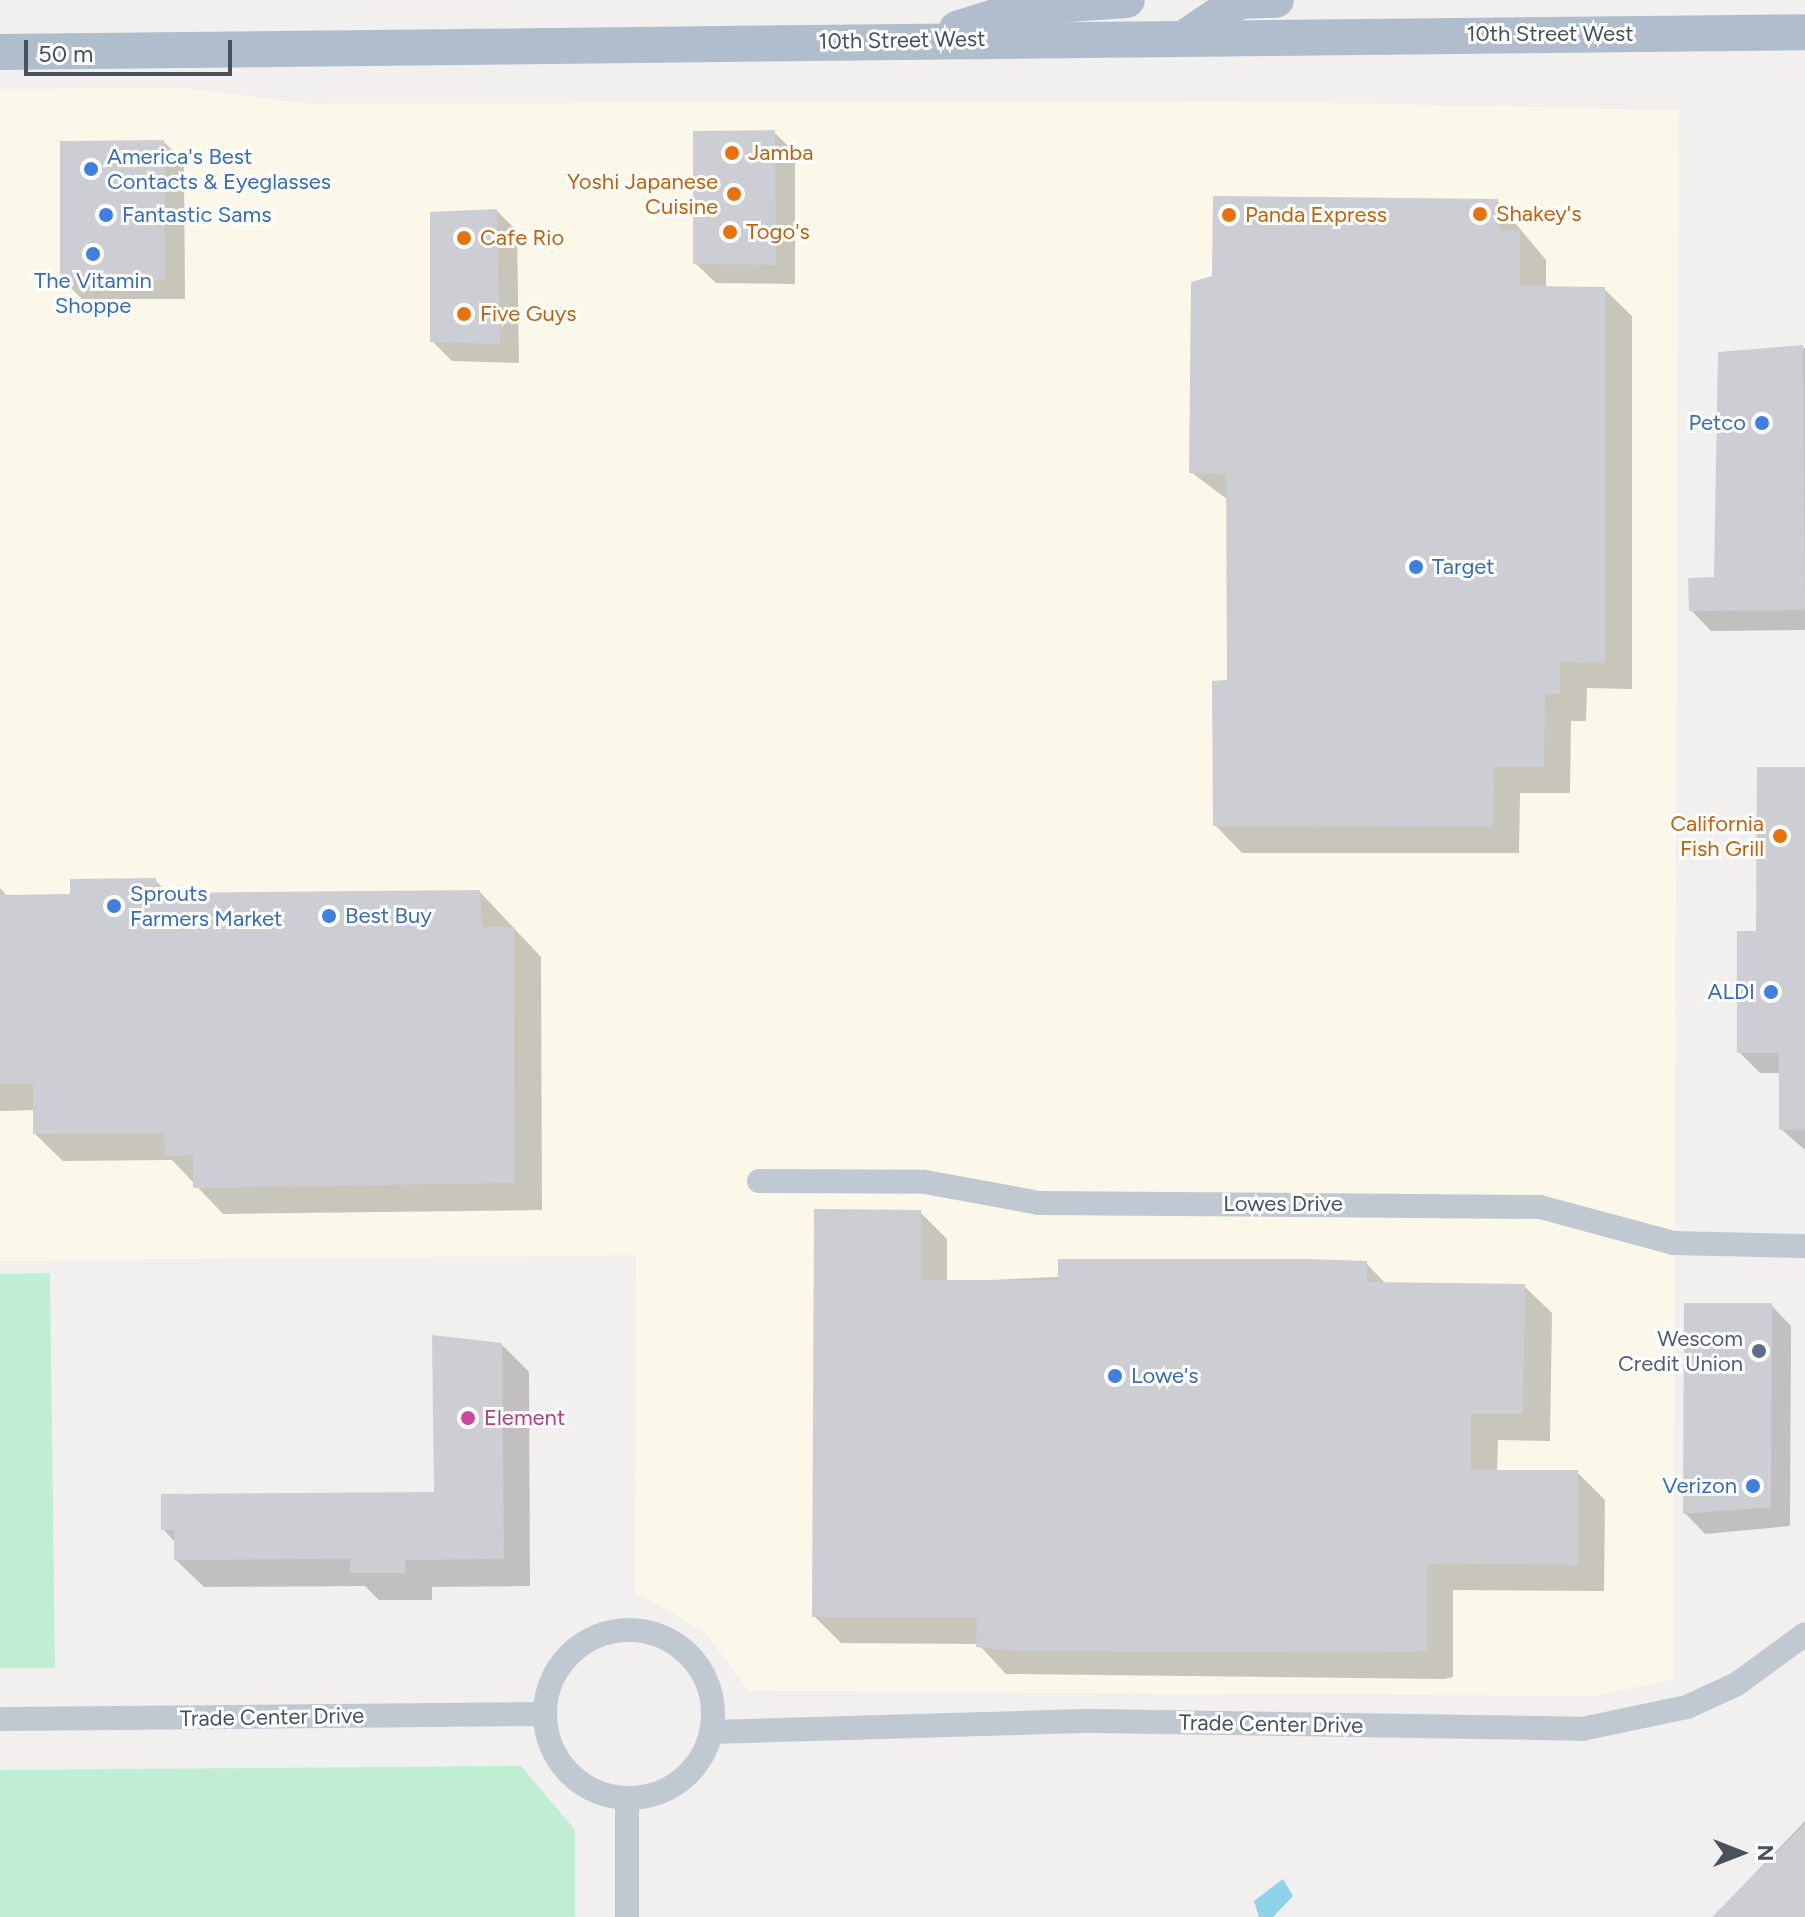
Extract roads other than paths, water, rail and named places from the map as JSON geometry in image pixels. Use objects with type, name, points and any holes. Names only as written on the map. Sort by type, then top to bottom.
[{"type":"main road","points":[[926,40],[1026,7],[1127,0]]},
{"type":"main road","points":[[1186,37],[1239,1],[1276,0]]},
{"type":"main road","name":"10th Street West","points":[[0,52],[1805,32]]},
{"type":"street","name":"Lowes Drive","points":[[759,1181],[925,1182],[1039,1203],[1540,1207],[1673,1243],[1805,1246]]},
{"type":"street","points":[[642,1630],[688,1653],[705,1677],[712,1732],[681,1781],[627,1799],[586,1788],[564,1769],[544,1714],[549,1686],[574,1651],[613,1631],[642,1630]]},
{"type":"street","name":"Trade Center Drive","points":[[712,1732],[1093,1721],[1582,1729],[1687,1707],[1737,1684],[1805,1634]]},
{"type":"street","name":"Trade Center Drive","points":[[0,1719],[544,1714]]},
{"type":"street","points":[[627,1799],[627,1917]]},
{"type":"water","points":[[1283,1879],[1293,1896],[1273,1917],[1259,1917],[1254,1901]]},
{"type":"place","name":"Jamba","points":[[732,153]]},
{"type":"place","name":"America's Best Contacts & Eyeglasses","points":[[91,169]]},
{"type":"place","name":"Yoshi Japanese Cuisine","points":[[734,194]]},
{"type":"place","name":"Shakey's","points":[[1480,214]]},
{"type":"place","name":"Fantastic Sams","points":[[106,215]]},
{"type":"place","name":"Panda Express","points":[[1229,215]]},
{"type":"place","name":"Togo's","points":[[730,232]]},
{"type":"place","name":"Cafe Rio","points":[[464,238]]},
{"type":"place","name":"The Vitamin Shoppe","points":[[93,254]]},
{"type":"place","name":"Five Guys","points":[[464,314]]},
{"type":"place","name":"Petco","points":[[1762,423]]},
{"type":"place","name":"Target","points":[[1416,567]]},
{"type":"place","name":"California Fish Grill","points":[[1780,836]]},
{"type":"place","name":"Sprouts Farmers Market","points":[[114,906]]},
{"type":"place","name":"Best Buy","points":[[329,916]]},
{"type":"place","name":"ALDI","points":[[1771,992]]},
{"type":"place","name":"Wescom Credit Union","points":[[1759,1351]]},
{"type":"place","name":"Lowe's","points":[[1115,1376]]},
{"type":"place","name":"Element","points":[[468,1418]]},
{"type":"place","name":"Verizon","points":[[1753,1486]]}]
